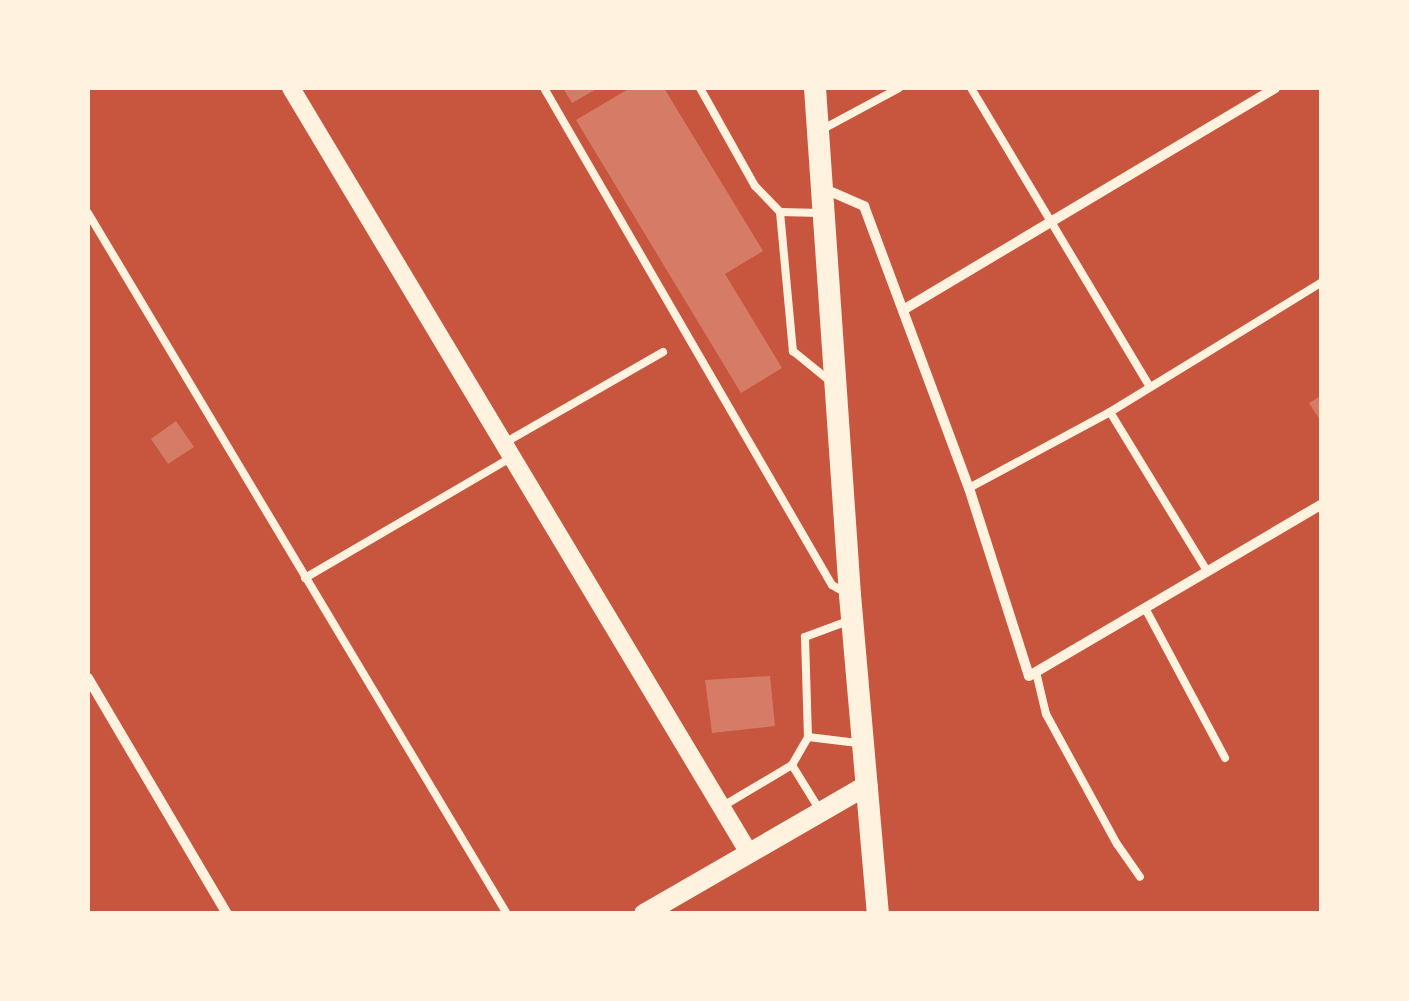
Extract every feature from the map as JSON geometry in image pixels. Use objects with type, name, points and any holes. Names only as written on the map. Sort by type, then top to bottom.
[{"type":"main road","points":[[815,88],[850,595],[878,914]]},
{"type":"main road","points":[[644,914],[867,785]]},
{"type":"street","points":[[290,88],[749,853]]},
{"type":"street","points":[[903,310],[1276,88]]},
{"type":"street","points":[[825,201],[864,206],[1032,674],[1322,504]]},
{"type":"street","points":[[88,678],[227,914]]},
{"type":"lane","points":[[544,88],[832,584],[850,595]]},
{"type":"lane","points":[[700,88],[746,173],[780,212],[793,351],[834,384]]},
{"type":"lane","points":[[819,132],[898,88]]},
{"type":"lane","points":[[971,88],[1150,386]]},
{"type":"lane","points":[[780,212],[825,201]]},
{"type":"lane","points":[[88,213],[507,914]]},
{"type":"lane","points":[[968,488],[1110,412],[1322,282]]},
{"type":"lane","points":[[305,578],[663,352]]},
{"type":"lane","points":[[1110,412],[1207,572]]},
{"type":"lane","points":[[1145,608],[1225,758]]},
{"type":"lane","points":[[721,807],[792,765],[808,737],[805,637],[852,620]]},
{"type":"lane","points":[[1032,674],[1046,714],[1117,844],[1140,877]]},
{"type":"lane","points":[[808,737],[863,744]]},
{"type":"lane","points":[[792,765],[821,812]]},
{"type":"building","points":[[563,88],[598,88],[572,103]]},
{"type":"building","points":[[630,88],[664,88],[763,251],[725,274],[782,368],[741,393],[576,120]]},
{"type":"building","points":[[1322,395],[1322,423],[1309,403]]},
{"type":"building","points":[[176,421],[194,447],[168,464],[151,439]]},
{"type":"building","points":[[770,676],[775,726],[712,733],[705,680]]}]
